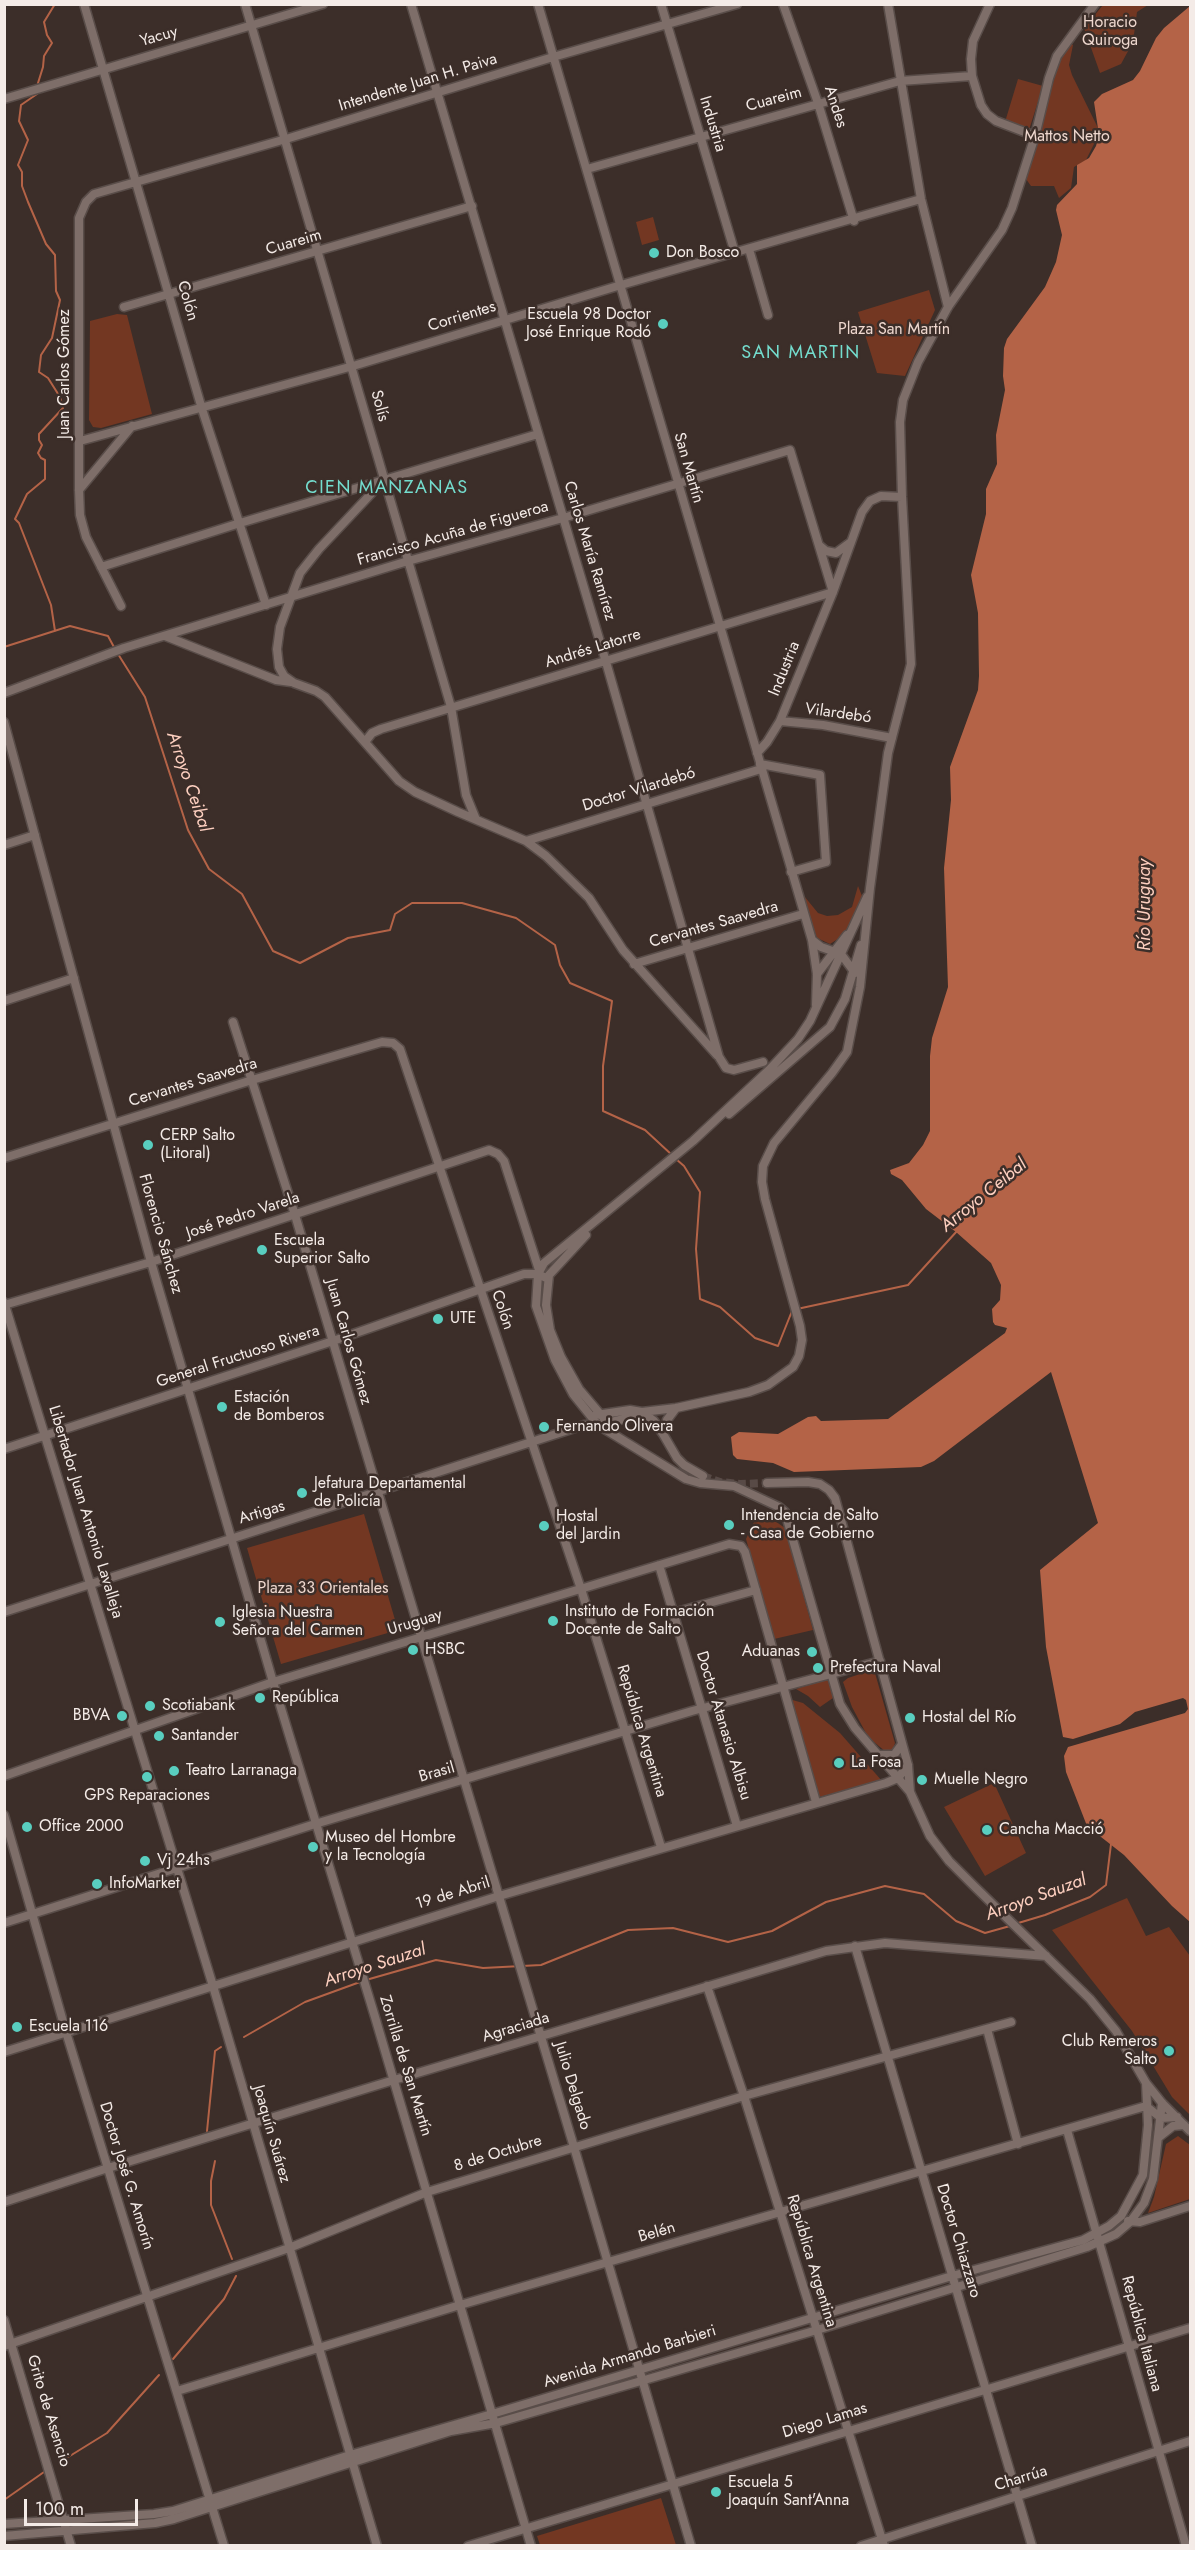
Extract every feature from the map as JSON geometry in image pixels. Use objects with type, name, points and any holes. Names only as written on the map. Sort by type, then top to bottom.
[{"type":"street","name":"Colón","points":[[84,4],[202,409],[266,605]]},
{"type":"street","name":"Solís","points":[[245,4],[317,252],[353,366],[451,707],[466,795],[475,817]]},
{"type":"street","name":"Yacuy","points":[[4,99],[323,4]]},
{"type":"street","name":"Carlos María Ramírez","points":[[411,4],[690,948],[719,1057]]},
{"type":"street","name":"San Martín","points":[[538,4],[621,285],[676,483],[812,940],[817,974],[815,1011]]},
{"type":"street","name":"Industria","points":[[661,4],[735,253]]},
{"type":"street","name":"Intendente Juan H. Paiva","points":[[107,189],[286,139],[666,23],[737,4]]},
{"type":"street","name":"Andes","points":[[783,4],[818,104],[854,221]]},
{"type":"street","points":[[888,4],[921,200],[948,307]]},
{"type":"street","points":[[990,4],[973,41],[972,76],[981,105],[996,121],[1035,136]]},
{"type":"street","points":[[706,1129],[725,1117],[830,1027],[845,999],[867,926],[870,888],[892,738],[911,664],[902,497],[900,422],[903,400],[913,371],[948,307],[1002,230],[1012,208],[1035,136],[1049,78],[1058,56],[1095,4]]},
{"type":"street","name":"Cuareim","points":[[587,169],[900,81],[972,76]]},
{"type":"street","name":"Juan Carlos Gómez","points":[[107,189],[94,194],[86,202],[79,218],[79,490],[80,515],[86,537],[121,606]]},
{"type":"street","name":"Corrientes","points":[[80,441],[353,366],[621,285],[854,221],[921,200]]},
{"type":"street","name":"Cuareim","points":[[124,308],[472,206]]},
{"type":"street","points":[[749,249],[768,315]]},
{"type":"street","points":[[79,490],[132,425]]},
{"type":"street","points":[[101,567],[538,434]]},
{"type":"street","name":"Francisco Acuña de Figueroa","points":[[4,693],[124,648],[408,561],[563,518],[790,450],[820,546]]},
{"type":"street","points":[[294,683],[284,676],[279,667],[277,649],[280,627],[300,573],[319,549],[384,480]]},
{"type":"street","name":"Industria","points":[[756,753],[767,742],[780,722],[833,592],[862,512],[870,501],[881,496],[902,497]]},
{"type":"street","points":[[820,546],[826,551],[836,553],[851,542]]},
{"type":"street","points":[[820,546],[833,592]]},
{"type":"street","name":"Andrés Latorre","points":[[365,742],[372,733],[381,729],[833,592]]},
{"type":"street","points":[[165,636],[276,680],[294,683],[316,691],[325,697],[399,781],[415,792],[526,841],[573,881],[589,898],[634,964],[719,1057],[726,1068],[734,1070],[763,1062]]},
{"type":"street","name":"Florencio Sánchez","points":[[4,722],[151,1262],[190,1389],[273,1682]]},
{"type":"street","name":"Vilardebó","points":[[780,722],[823,725],[892,738]]},
{"type":"street","points":[[761,766],[820,775],[826,862],[791,872]]},
{"type":"street","name":"Doctor Vilardebó","points":[[526,841],[761,766]]},
{"type":"street","points":[[4,845],[35,835]]},
{"type":"street","points":[[817,974],[837,953],[857,923],[870,888]]},
{"type":"street","name":"Cervantes Saavedra","points":[[634,964],[803,914]]},
{"type":"street","name":"Artigas","points":[[4,1612],[599,1420],[633,1417],[642,1412],[676,1408],[749,1392],[768,1386],[782,1377],[793,1367],[799,1356],[802,1340],[791,1289],[765,1199],[762,1182],[763,1166],[774,1143],[847,1052],[860,987],[867,926]]},
{"type":"street","points":[[812,940],[837,953],[854,969],[860,987]]},
{"type":"street","points":[[837,953],[815,1011],[786,1054],[693,1141],[540,1269],[536,1306],[543,1331],[573,1394],[599,1420],[687,1479],[700,1483],[734,1486],[785,1512],[840,1704],[846,1716],[910,1792],[930,1836],[949,1861],[1030,1939],[1106,2018],[1146,2083],[1187,2128]]},
{"type":"street","points":[[4,1000],[74,978]]},
{"type":"street","name":"Juan Carlos Gómez","points":[[233,1022],[295,1215],[420,1637]]},
{"type":"street","name":"Cervantes Saavedra","points":[[4,1158],[252,1080],[382,1042],[393,1043]]},
{"type":"street","name":"Colón","points":[[393,1043],[400,1049],[581,1590]]},
{"type":"street","name":"José Pedro Varela","points":[[5,1304],[151,1262],[438,1165],[489,1150],[498,1154],[504,1161],[540,1269]]},
{"type":"street","points":[[599,1420],[561,1357],[550,1330],[546,1305],[548,1278],[553,1269],[613,1206]]},
{"type":"street","points":[[540,1269],[548,1278]]},
{"type":"street","name":"General Fructuoso Rivera","points":[[4,1449],[333,1341],[540,1269]]},
{"type":"street","name":"Libertador Juan Antonio Lavalleja","points":[[5,1304],[136,1731]]},
{"type":"street","points":[[663,1434],[667,1419],[676,1408]]},
{"type":"street","points":[[642,1412],[654,1421],[676,1458],[703,1476]]},
{"type":"street","points":[[767,1483],[820,1484],[835,1498],[908,1765],[910,1792]]},
{"type":"street","name":"Uruguay","points":[[4,1776],[273,1682],[735,1544],[741,1546],[745,1552],[756,1590]]},
{"type":"street","name":"Doctor Atanasio Albisu","points":[[659,1565],[737,1826]]},
{"type":"street","name":"República Argentina","points":[[581,1590],[661,1847]]},
{"type":"street","points":[[673,1613],[756,1590],[816,1802]]},
{"type":"street","name":"Julio Delgado","points":[[420,1637],[574,2147],[691,2546]]},
{"type":"street","name":"Brasil","points":[[4,1923],[315,1824],[702,1709],[880,1661]]},
{"type":"street","name":"Zorrilla de San Martín","points":[[273,1682],[394,2080],[531,2546]]},
{"type":"street","name":"Joaquín Suárez","points":[[136,1731],[377,2546]]},
{"type":"street","points":[[878,1755],[894,1755],[902,1744]]},
{"type":"street","points":[[898,1778],[908,1765]]},
{"type":"street","name":"19 de Abril","points":[[4,2052],[351,1941],[661,1847],[886,1784],[898,1778]]},
{"type":"street","name":"Doctor José G. Amorín","points":[[4,1815],[34,1913],[66,2032],[224,2546]]},
{"type":"street","name":"Agraciada","points":[[4,2202],[394,2080],[826,1951],[885,1943],[1046,1956]]},
{"type":"street","name":"Doctor Chiazzaro","points":[[855,1946],[1032,2546]]},
{"type":"street","name":"República Argentina","points":[[707,1986],[744,2096],[883,2542]]},
{"type":"street","name":"8 de Octubre","points":[[8,2345],[289,2248],[427,2192],[744,2096],[1011,2022]]},
{"type":"street","points":[[987,2029],[1018,2144]]},
{"type":"street","name":"Avenida Armando Barbieri","points":[[352,2459],[451,2432],[496,2423],[817,2330],[956,2287],[1099,2237],[1121,2216],[1143,2175],[1148,2125],[1146,2083]]},
{"type":"street","name":"Avenida Armando Barbieri","points":[[4,2536],[155,2523],[492,2414],[952,2276],[1083,2240],[1116,2234],[1130,2222],[1144,2203],[1153,2179],[1162,2103]]},
{"type":"street","points":[[1146,2106],[1161,2118],[1177,2117]]},
{"type":"street","name":"Belén","points":[[177,2391],[460,2305],[1146,2106]]},
{"type":"street","points":[[1158,2137],[1173,2126],[1187,2128]]},
{"type":"street","name":"República Italiana","points":[[1067,2130],[1186,2546]]},
{"type":"street","points":[[1121,2216],[1130,2222],[1140,2222],[1191,2206]]},
{"type":"street","name":"Grito de Asencio","points":[[4,2320],[8,2345],[71,2546]]},
{"type":"street","name":"Diego Lamas","points":[[468,2546],[848,2429],[1130,2348],[1191,2328]]},
{"type":"street","name":"Charrúa","points":[[861,2546],[883,2542],[1017,2496],[1191,2441]]},
{"type":"street","name":"Avenida Armando Barbieri","points":[[4,2524],[154,2514],[211,2503]]},
{"type":"green space","name":"Horacio Quiroga","points":[[1103,5],[1148,5],[1137,12],[1133,42],[1121,64],[1100,73],[1084,28]]},
{"type":"green space","name":"Mattos Netto","points":[[1070,43],[1073,45],[1069,65],[1072,75],[1098,128],[1096,140],[1086,160],[1074,167],[1071,188],[1059,198],[1054,186],[1031,186],[1026,179],[1058,65]]},
{"type":"green space","points":[[1018,79],[1043,86],[1029,130],[1005,122]]},
{"type":"green space","points":[[653,217],[659,240],[642,245],[636,222]]},
{"type":"green space","name":"Plaza San Martín","points":[[929,290],[935,310],[905,376],[877,373],[858,312]]},
{"type":"green space","points":[[117,314],[127,315],[152,414],[101,428],[93,427],[89,420],[90,321]]},
{"type":"green space","points":[[858,886],[862,896],[861,906],[844,935],[830,944],[817,938],[800,891],[818,913],[827,916],[838,915],[852,907]]},
{"type":"green space","name":"Plaza 33 Orientales","points":[[364,1514],[398,1630],[281,1664],[247,1548]]},
{"type":"green space","points":[[772,1519],[785,1528],[813,1630],[774,1639],[746,1539],[754,1522]]},
{"type":"green space","points":[[872,1670],[875,1673],[895,1743],[892,1752],[886,1752],[868,1737],[852,1707],[843,1682]]},
{"type":"green space","points":[[828,1679],[833,1698],[820,1707],[796,1689]]},
{"type":"green space","points":[[789,1699],[803,1703],[840,1733],[882,1781],[819,1797]]},
{"type":"green space","name":"Cancha Macció","points":[[994,1783],[1026,1853],[985,1876],[944,1807]]},
{"type":"green space","points":[[1127,1898],[1146,1936],[1169,1927],[1190,1956],[1190,2115],[1172,2097],[1132,2031],[1052,1930]]},
{"type":"green space","points":[[1178,2136],[1190,2145],[1190,2199],[1148,2213],[1166,2144]]},
{"type":"green space","points":[[661,2498],[676,2545],[540,2545],[537,2536]]},
{"type":"water","name":"Río Uruguay","points":[[1190,6],[1190,1922],[1124,1855],[1087,1826],[1066,1772],[1064,1756],[1068,1747],[1185,1713],[1188,1709],[1186,1700],[1183,1698],[1135,1712],[1120,1724],[1073,1739],[1063,1737],[1046,1647],[1040,1570],[1098,1523],[1051,1372],[934,1461],[921,1467],[794,1472],[773,1463],[737,1459],[733,1455],[731,1437],[739,1432],[778,1434],[808,1417],[816,1416],[821,1421],[888,1419],[1005,1333],[1007,1328],[995,1325],[993,1322],[992,1309],[1000,1300],[1001,1285],[991,1263],[926,1209],[902,1180],[891,1174],[890,1170],[909,1163],[923,1145],[930,1131],[932,1038],[948,987],[944,868],[951,800],[950,767],[978,690],[978,613],[971,575],[986,514],[986,489],[997,464],[996,435],[1005,390],[1004,348],[1007,339],[1045,287],[1056,262],[1062,235],[1056,210],[1057,205],[1077,184],[1077,165],[1089,158],[1099,135],[1094,102],[1102,94],[1133,80],[1140,71],[1156,38]]},
{"type":"waterway","points":[[38,83],[44,56],[52,43],[47,35],[44,22],[55,4]]},
{"type":"waterway","points":[[37,94],[21,105],[19,121],[28,140],[18,165],[22,172],[22,186],[28,202],[46,244],[55,255],[56,291],[60,300],[52,338],[41,355],[39,372],[48,378],[60,397],[63,408],[39,434],[42,445],[38,453],[45,460],[45,479],[27,494],[15,519],[19,523],[51,605],[55,631]]},
{"type":"waterway","name":"Arroyo Ceibal","points":[[4,647],[70,626],[108,636],[115,649]]},
{"type":"waterway","name":"Arroyo Ceibal","points":[[118,654],[145,697],[188,830],[209,869],[242,894],[273,951],[300,963],[348,938],[390,930],[395,914],[412,903],[462,903],[516,918],[555,945],[560,965],[570,983],[612,1001],[603,1066],[603,1111],[645,1130],[672,1155]]},
{"type":"waterway","name":"Arroyo Ceibal","points":[[676,1159],[684,1166],[700,1192],[696,1249],[700,1299],[720,1307],[755,1338],[778,1346],[792,1311]]},
{"type":"waterway","name":"Arroyo Ceibal","points":[[797,1309],[908,1285],[957,1231]]},
{"type":"waterway","name":"Arroyo Sauzal","points":[[1015,1924],[1090,1897],[1106,1885],[1111,1844]]},
{"type":"waterway","name":"Arroyo Sauzal","points":[[366,1980],[436,1960],[483,1968],[541,1965],[628,1930],[673,1928],[728,1942],[772,1931],[826,1902],[885,1886],[924,1894],[956,1921],[985,1933],[1010,1926]]},
{"type":"waterway","name":"Arroyo Sauzal","points":[[244,2037],[305,2002],[360,1982]]},
{"type":"waterway","points":[[207,2131],[215,2051],[221,2047]]},
{"type":"waterway","points":[[215,2161],[211,2181],[211,2205],[232,2259]]},
{"type":"waterway","points":[[173,2359],[224,2299],[236,2276]]},
{"type":"waterway","points":[[65,2459],[107,2433],[159,2375]]},
{"type":"waterway","points":[[4,2500],[44,2472]]},
{"type":"tunnel","points":[[703,1476],[720,1482],[767,1483]]},
{"type":"place","name":"Don Bosco","points":[[654,253]]},
{"type":"place","name":"Escuela 98 Doctor José Enrique Rodó","points":[[663,324]]},
{"type":"place","name":"CERP Salto (Litoral)","points":[[148,1145]]},
{"type":"place","name":"Escuela Superior Salto","points":[[262,1250]]},
{"type":"place","name":"UTE","points":[[438,1319]]},
{"type":"place","name":"Estación de Bomberos","points":[[222,1407]]},
{"type":"place","name":"Fernando Olivera","points":[[544,1427]]},
{"type":"place","name":"Jefatura Departamental de Policía","points":[[302,1493]]},
{"type":"place","name":"Intendencia de Salto - Casa de Gobierno","points":[[729,1525]]},
{"type":"place","name":"Hostal del Jardin","points":[[544,1526]]},
{"type":"place","name":"Instituto de Formación Docente de Salto","points":[[553,1621]]},
{"type":"place","name":"Iglesia Nuestra Señora del Carmen","points":[[220,1622]]},
{"type":"place","name":"HSBC","points":[[413,1650]]},
{"type":"place","name":"Aduanas","points":[[812,1652]]},
{"type":"place","name":"Prefectura Naval","points":[[818,1668]]},
{"type":"place","name":"República","points":[[260,1698]]},
{"type":"place","name":"Scotiabank","points":[[150,1706]]},
{"type":"place","name":"BBVA","points":[[122,1716]]},
{"type":"place","name":"Hostal del Río","points":[[910,1718]]},
{"type":"place","name":"Santander","points":[[159,1736]]},
{"type":"place","name":"La Fosa","points":[[839,1763]]},
{"type":"place","name":"Teatro Larranaga","points":[[174,1771]]},
{"type":"place","name":"GPS Reparaciones","points":[[147,1777]]},
{"type":"place","name":"Muelle Negro","points":[[922,1780]]},
{"type":"place","name":"Office 2000","points":[[27,1827]]},
{"type":"place","name":"Cancha Macció","points":[[987,1830]]},
{"type":"place","name":"Museo del Hombre y la Tecnología","points":[[313,1847]]},
{"type":"place","name":"Vj 24hs","points":[[145,1861]]},
{"type":"place","name":"InfoMarket","points":[[97,1884]]},
{"type":"place","name":"Escuela 116","points":[[17,2027]]},
{"type":"place","name":"Club Remeros Salto","points":[[1169,2051]]},
{"type":"place","name":"Escuela 5 Joaquín Sant'Anna","points":[[716,2492]]},
{"type":"district","name":"SAN MARTIN","points":[[801,354]]},
{"type":"district","name":"CIEN MANZANAS","points":[[387,489]]}]
